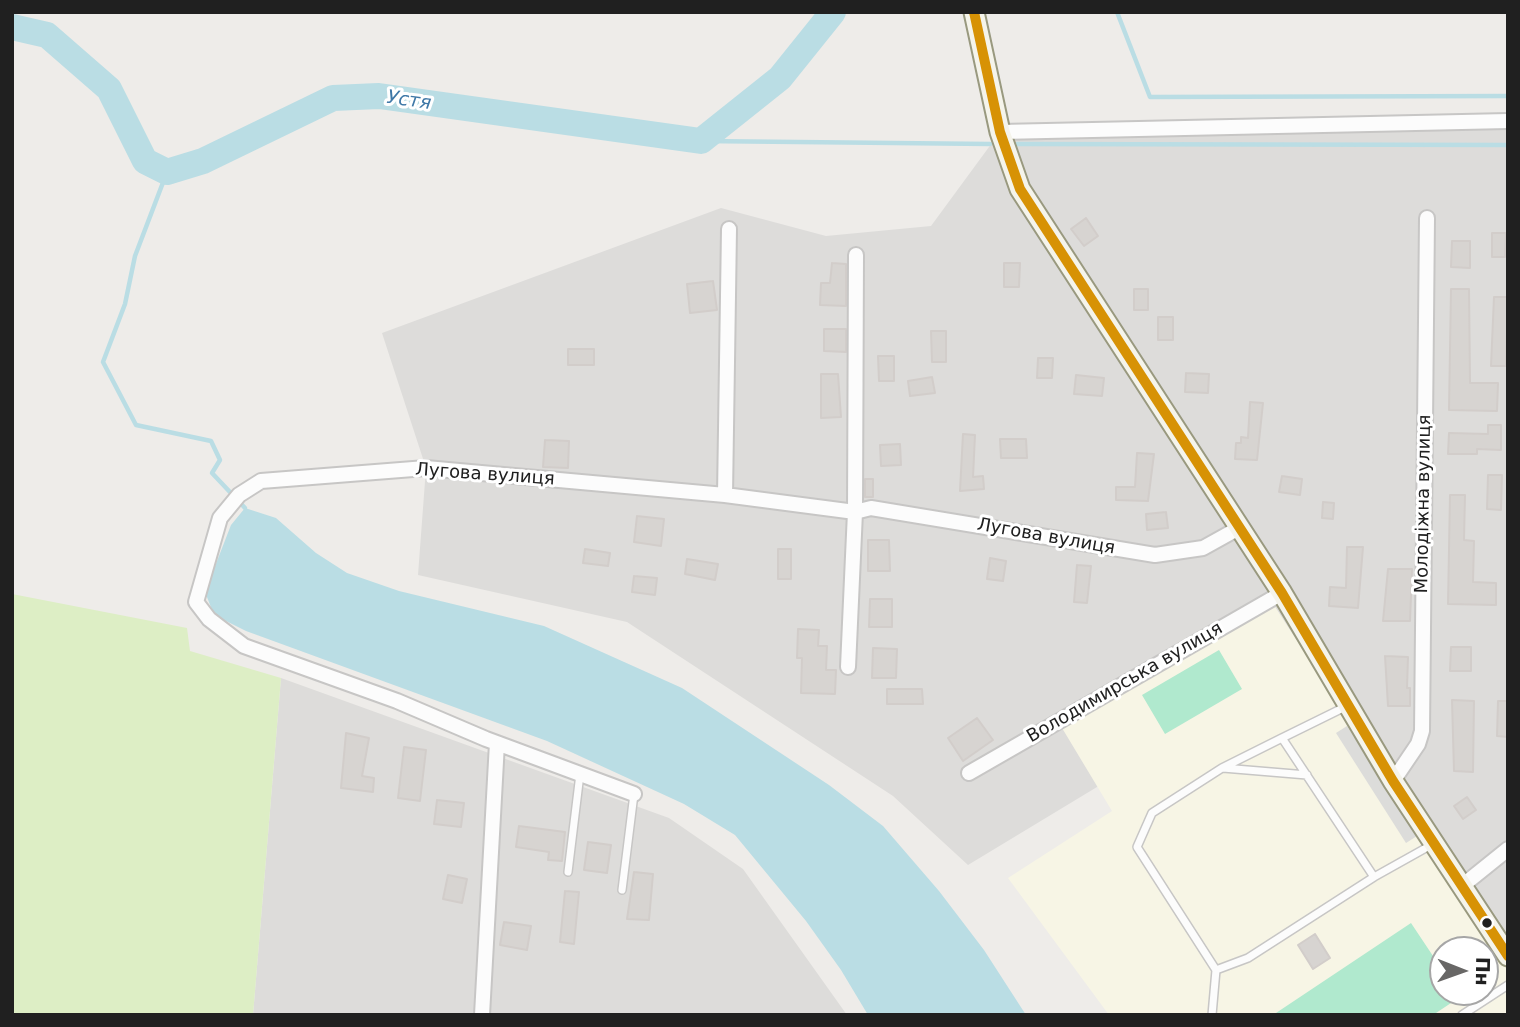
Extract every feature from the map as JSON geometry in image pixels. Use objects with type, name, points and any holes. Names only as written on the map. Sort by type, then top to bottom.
[{"type":"street","points":[[974,12],[1000,132],[1020,189],[1282,593],[1393,781],[1508,956]]},
{"type":"street","points":[[1000,132],[1508,121]]},
{"type":"street","name":"Молодіжна вулиця","points":[[1393,781],[1418,744],[1422,731],[1427,218]]},
{"type":"street","points":[[725,495],[729,229]]},
{"type":"street","points":[[848,667],[855,512],[856,255]]},
{"type":"street","name":"Лугова вулиця","points":[[634,794],[497,743],[397,701],[244,646],[209,619],[195,602],[220,518],[239,495],[261,481],[426,468],[725,495],[855,512],[871,508],[1155,555],[1203,548],[1239,528]]},
{"type":"street","name":"Володимирська вулиця","points":[[969,773],[1282,593]]},
{"type":"street","points":[[482,1015],[497,743]]},
{"type":"street","points":[[1462,886],[1508,849]]},
{"type":"lane","points":[[1212,1015],[1216,970],[1138,847],[1152,813],[1222,768],[1348,705]]},
{"type":"lane","points":[[1282,738],[1374,877]]},
{"type":"lane","points":[[1222,768],[1307,775]]},
{"type":"lane","points":[[568,872],[580,773]]},
{"type":"lane","points":[[622,890],[634,794]]},
{"type":"lane","points":[[1216,970],[1248,958],[1374,877],[1433,843]]},
{"type":"lane","points":[[1462,1015],[1508,985]]},
{"type":"shaded area","points":[[1508,121],[1508,956],[1499,942],[1499,936],[1495,936],[1317,654],[968,865],[893,796],[627,622],[418,575],[426,468],[382,333],[721,208],[826,236],[931,226],[1000,132]]},
{"type":"shaded area","points":[[1274,605],[1487,936],[1429,936],[1429,1006],[1499,1006],[1499,955],[1508,969],[1508,1015],[1109,1015],[1008,878],[1112,811],[1062,728]]},
{"type":"shaded area","points":[[281,678],[669,818],[743,869],[847,1015],[253,1015]]},
{"type":"shaded area","points":[[1347,726],[1417,836],[1406,843],[1336,733]]},
{"type":"green space","points":[[12,594],[187,628],[190,651],[281,678],[253,1015],[12,1015]]},
{"type":"green space","points":[[1219,650],[1242,689],[1165,734],[1142,695]]},
{"type":"green space","points":[[1411,923],[1429,950],[1429,1006],[1446,1006],[1433,1015],[1273,1015]]},
{"type":"water","points":[[245,508],[276,518],[316,553],[347,573],[399,591],[544,626],[682,688],[829,785],[883,826],[939,891],[984,950],[1026,1015],[868,1015],[841,970],[806,921],[735,835],[684,804],[547,741],[246,631],[214,615],[205,592],[231,525]]},
{"type":"building","points":[[1086,218],[1098,236],[1084,246],[1071,229]]},
{"type":"building","points":[[1492,233],[1506,233],[1505,257],[1492,257]]},
{"type":"building","points":[[1452,241],[1470,241],[1470,268],[1451,267]]},
{"type":"building","points":[[832,263],[846,264],[846,306],[820,305],[821,283],[830,283]]},
{"type":"building","points":[[1004,263],[1020,263],[1019,287],[1004,287]]},
{"type":"building","points":[[713,281],[717,310],[690,313],[687,284]]},
{"type":"building","points":[[1134,289],[1148,289],[1148,310],[1134,310]]},
{"type":"building","points":[[1451,289],[1469,289],[1470,383],[1498,383],[1497,411],[1449,410]]},
{"type":"building","points":[[1494,297],[1508,297],[1506,366],[1491,366]]},
{"type":"building","points":[[1158,317],[1173,317],[1173,340],[1158,340]]},
{"type":"building","points":[[824,329],[846,329],[846,352],[824,351]]},
{"type":"building","points":[[931,331],[946,331],[946,362],[932,362]]},
{"type":"building","points":[[568,349],[594,349],[594,365],[568,365]]},
{"type":"building","points":[[878,356],[894,356],[894,381],[879,381]]},
{"type":"building","points":[[1038,358],[1053,358],[1052,378],[1037,378]]},
{"type":"building","points":[[1186,373],[1209,374],[1208,393],[1185,392]]},
{"type":"building","points":[[821,374],[838,374],[841,417],[821,418]]},
{"type":"building","points":[[1076,375],[1104,378],[1102,396],[1074,394]]},
{"type":"building","points":[[932,377],[935,393],[910,396],[908,381]]},
{"type":"building","points":[[1250,402],[1263,403],[1257,460],[1235,459],[1236,443],[1241,443],[1241,437],[1248,438]]},
{"type":"building","points":[[1488,425],[1501,425],[1501,450],[1477,449],[1477,454],[1448,454],[1449,433],[1488,434]]},
{"type":"building","points":[[963,434],[975,435],[973,477],[983,476],[984,489],[960,491]]},
{"type":"building","points":[[1000,439],[1026,439],[1027,458],[1001,458]]},
{"type":"building","points":[[545,440],[569,441],[568,468],[543,467]]},
{"type":"building","points":[[900,444],[901,465],[881,466],[880,445]]},
{"type":"building","points":[[1137,453],[1154,454],[1148,501],[1116,500],[1116,487],[1135,487]]},
{"type":"building","points":[[1488,475],[1502,475],[1501,510],[1487,509]]},
{"type":"building","points":[[1282,476],[1302,479],[1300,495],[1279,492]]},
{"type":"building","points":[[865,479],[873,479],[873,497],[865,497]]},
{"type":"building","points":[[1450,495],[1465,495],[1464,540],[1474,541],[1473,582],[1496,583],[1496,605],[1448,604]]},
{"type":"building","points":[[1323,502],[1334,503],[1333,519],[1322,518]]},
{"type":"building","points":[[1166,512],[1168,528],[1147,530],[1146,514]]},
{"type":"building","points":[[637,516],[664,519],[661,546],[634,542]]},
{"type":"building","points":[[868,540],[889,540],[890,571],[868,571]]},
{"type":"building","points":[[1347,547],[1363,547],[1358,608],[1329,606],[1330,587],[1346,588]]},
{"type":"building","points":[[585,549],[610,553],[608,566],[583,563]]},
{"type":"building","points":[[778,549],[791,549],[791,579],[778,579]]},
{"type":"building","points":[[990,558],[1006,561],[1003,581],[987,579]]},
{"type":"building","points":[[687,559],[718,564],[715,580],[685,574]]},
{"type":"building","points":[[1077,565],[1091,566],[1087,603],[1074,602]]},
{"type":"building","points":[[1388,569],[1412,569],[1410,621],[1383,621]]},
{"type":"building","points":[[634,576],[657,578],[655,595],[632,592]]},
{"type":"building","points":[[870,599],[892,599],[892,627],[869,627]]},
{"type":"building","points":[[798,629],[819,630],[818,646],[827,646],[826,670],[836,670],[835,694],[801,693],[802,658],[797,658]]},
{"type":"building","points":[[1451,647],[1471,647],[1471,671],[1450,671]]},
{"type":"building","points":[[873,648],[897,649],[896,678],[872,678]]},
{"type":"building","points":[[1385,656],[1408,657],[1407,688],[1410,688],[1410,706],[1388,706]]},
{"type":"building","points":[[887,689],[922,689],[923,704],[887,704]]},
{"type":"building","points":[[1452,700],[1474,701],[1473,772],[1454,771]]},
{"type":"building","points":[[1498,701],[1508,701],[1508,737],[1497,736]]},
{"type":"building","points":[[977,718],[993,740],[963,761],[948,738]]},
{"type":"building","points":[[346,733],[369,738],[362,776],[374,778],[373,792],[341,788]]},
{"type":"building","points":[[404,747],[426,750],[420,801],[398,798]]},
{"type":"building","points":[[1467,797],[1476,810],[1463,819],[1454,806]]},
{"type":"building","points":[[437,800],[464,803],[461,827],[434,824]]},
{"type":"building","points":[[519,826],[565,832],[562,861],[548,860],[549,852],[516,847]]},
{"type":"building","points":[[588,842],[611,845],[607,873],[584,870]]},
{"type":"building","points":[[634,872],[653,874],[649,920],[627,919]]},
{"type":"building","points":[[448,875],[467,879],[462,903],[443,899]]},
{"type":"building","points":[[565,891],[579,892],[574,944],[560,942]]},
{"type":"building","points":[[504,922],[531,926],[527,950],[500,945]]},
{"type":"building","points":[[1315,934],[1330,958],[1313,969],[1298,945]]},
{"type":"waterway","name":"Устя","points":[[12,27],[47,35],[109,89],[145,161],[167,172],[203,161],[333,98],[379,96],[701,141],[780,78],[833,12]]},
{"type":"waterway","points":[[1117,12],[1150,97],[1508,96]]},
{"type":"waterway","points":[[701,141],[990,144]]},
{"type":"waterway","points":[[1017,144],[1508,145]]},
{"type":"waterway","points":[[167,172],[135,256],[125,304],[103,362],[136,425],[211,441],[220,460],[212,473],[245,508]]},
{"type":"transit line","points":[[974,12],[1000,132],[1020,189],[1282,593],[1393,781],[1508,956]]}]
